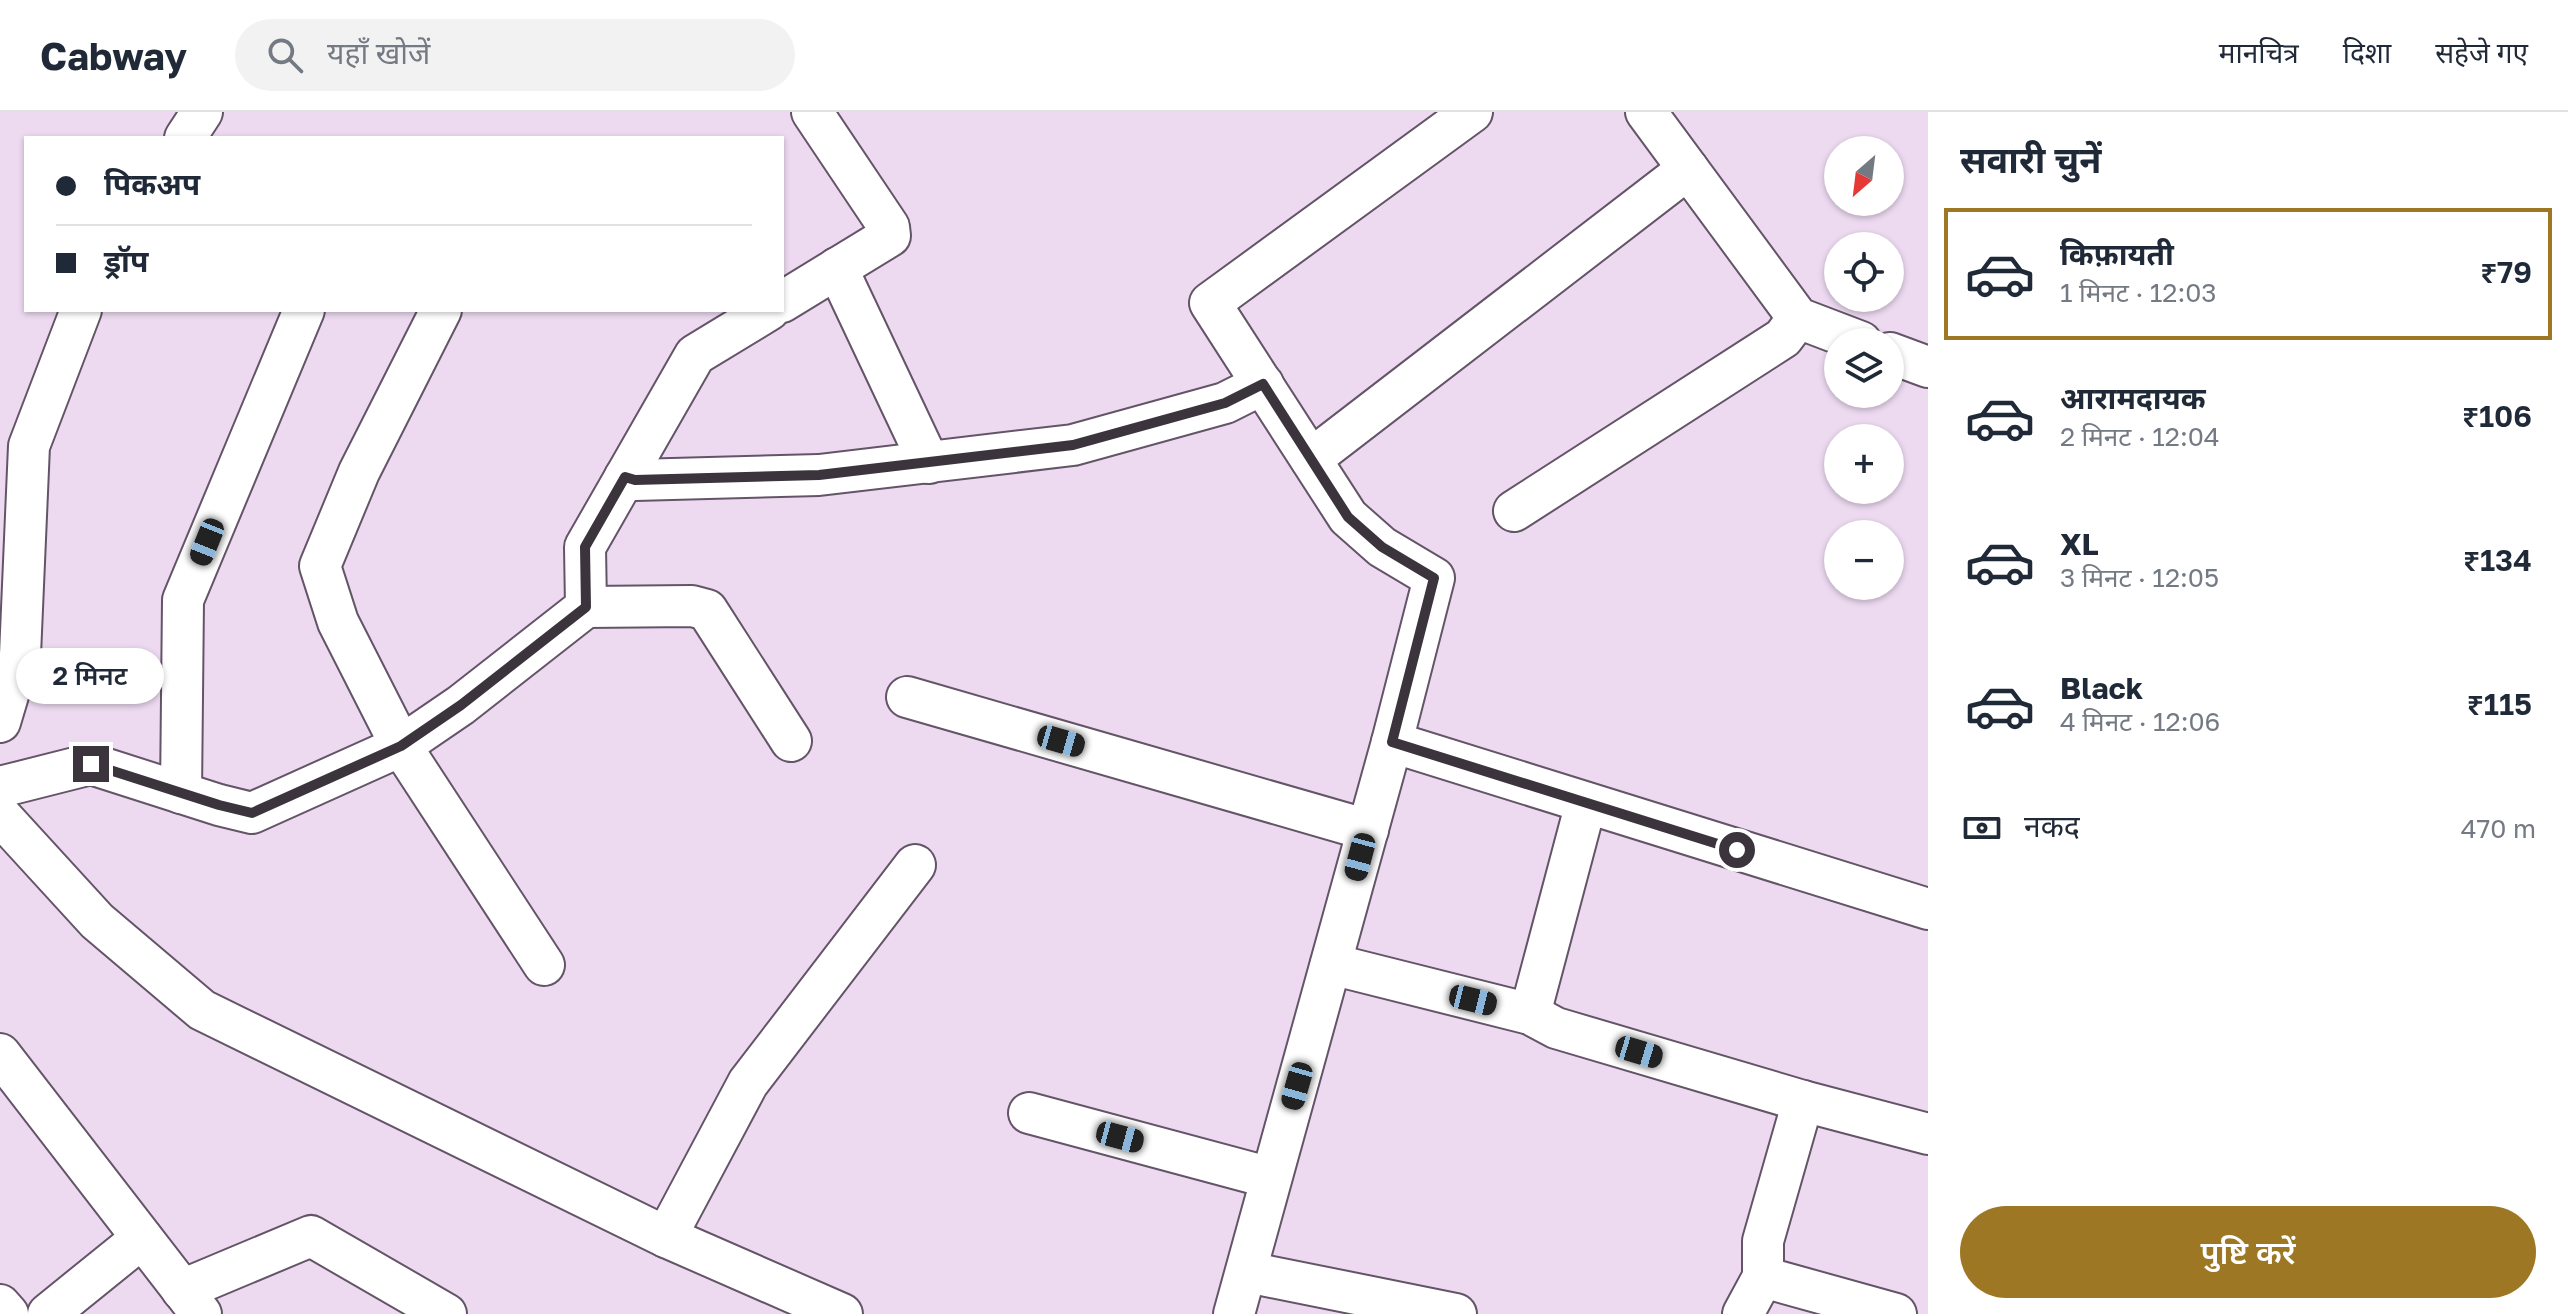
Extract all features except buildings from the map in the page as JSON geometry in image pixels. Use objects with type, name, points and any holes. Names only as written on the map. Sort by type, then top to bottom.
[{"type":"street","points":[[186,136],[202,112]]},
{"type":"street","points":[[784,301],[890,236],[889,227],[812,112]]},
{"type":"street","points":[[1234,1314],[1392,742],[1434,578],[1382,547],[1348,517],[1210,303],[1472,112]]},
{"type":"street","points":[[1646,112],[1798,318],[1824,328]]},
{"type":"street","points":[[1311,459],[1688,169]]},
{"type":"street","points":[[837,268],[929,463]]},
{"type":"street","points":[[0,722],[20,655],[15,439],[80,312]]},
{"type":"street","points":[[181,793],[183,600],[303,312]]},
{"type":"street","points":[[440,312],[359,472],[320,566],[338,622],[401,746],[544,965]]},
{"type":"street","points":[[586,607],[585,547],[695,355],[766,312]]},
{"type":"street","points":[[1514,511],[1783,338],[1798,318]]},
{"type":"street","points":[[1904,358],[1928,367]]},
{"type":"street","points":[[625,477],[635,480],[819,475],[1073,445],[1225,403],[1263,384]]},
{"type":"street","points":[[0,787],[91,764],[252,813],[401,746],[461,705],[586,607],[692,606],[707,610],[791,741]]},
{"type":"street","points":[[907,697],[1368,830]]},
{"type":"street","points":[[1392,742],[1928,909]]},
{"type":"street","points":[[1530,1014],[1586,803]]},
{"type":"street","points":[[0,815],[97,921],[202,1010],[666,1237],[842,1314]]},
{"type":"street","points":[[666,1237],[748,1083],[915,865]]},
{"type":"street","points":[[1331,964],[1530,1014],[1556,1028],[1803,1101],[1928,1134]]},
{"type":"street","points":[[0,1054],[191,1302],[311,1236],[446,1314]]},
{"type":"street","points":[[1743,1314],[1763,1277],[1763,1241],[1803,1101]]},
{"type":"street","points":[[1029,1113],[1271,1178]]},
{"type":"street","points":[[48,1314],[142,1238]]},
{"type":"street","points":[[1247,1272],[1456,1314]]},
{"type":"street","points":[[1763,1277],[1896,1314]]},
{"type":"street","points":[[0,1305],[8,1314]]},
{"type":"route","points":[[91,764],[252,813],[401,746],[461,705],[586,607],[585,547],[625,477],[635,480],[819,475],[1073,445],[1225,403],[1263,384],[1348,517],[1382,547],[1434,578],[1392,742],[1737,850]]}]
